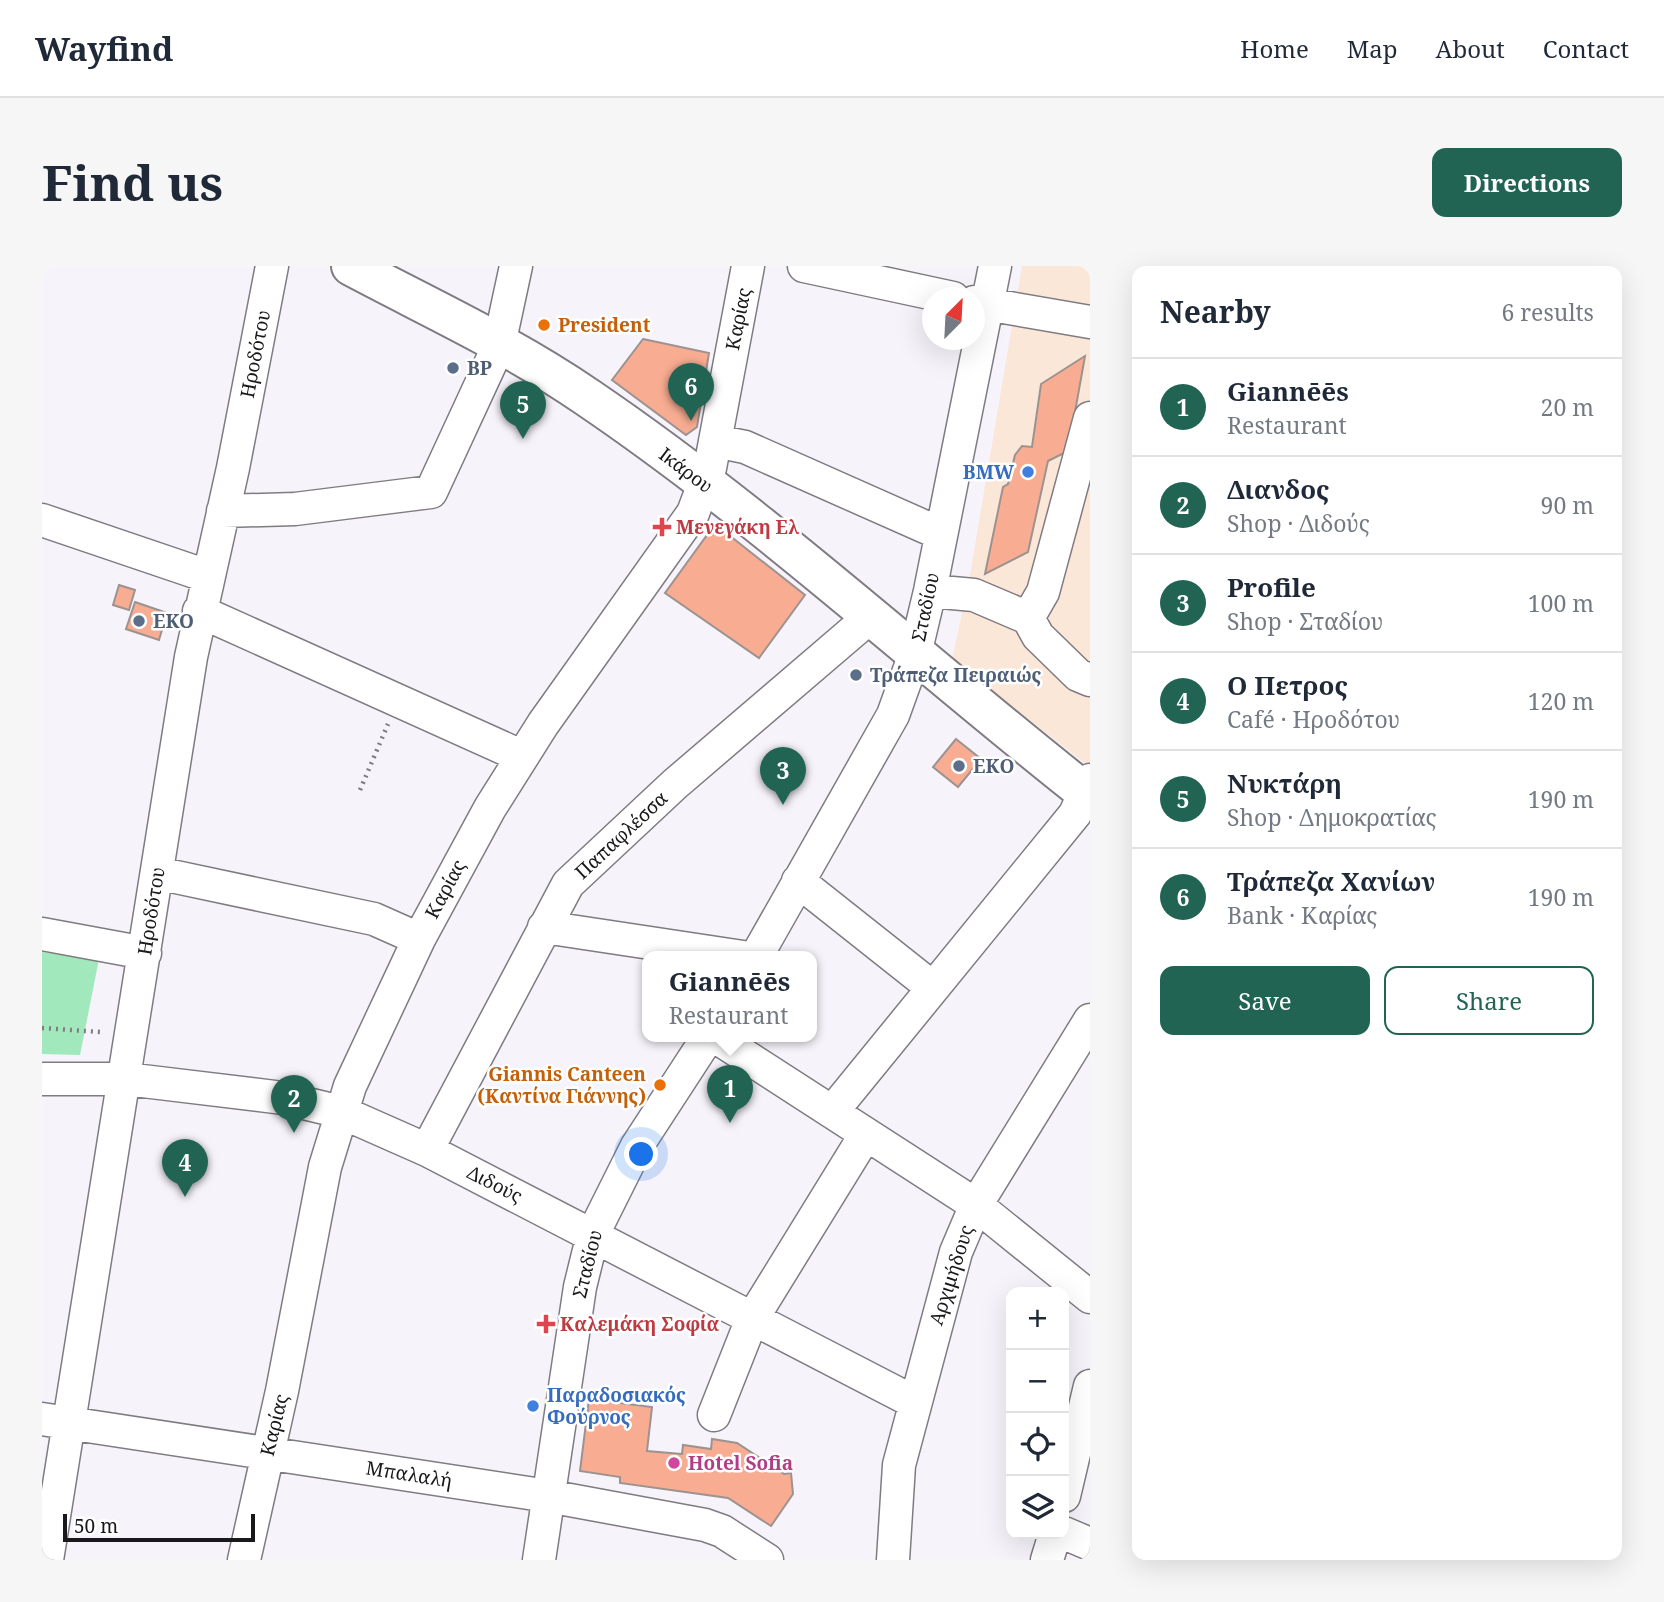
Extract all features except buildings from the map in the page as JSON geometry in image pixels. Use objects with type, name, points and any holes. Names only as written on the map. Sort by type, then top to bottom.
[{"type":"main road","name":"Ικάρου","points":[[351,266],[499,345],[585,395],[705,484],[915,654],[1089,789]]},
{"type":"street","name":"Ηροδότου","points":[[47,1560],[55,1421],[126,1079],[200,611],[272,266]]},
{"type":"street","points":[[223,511],[295,509],[431,492],[499,345],[516,266]]},
{"type":"street","name":"Καρίας","points":[[244,1560],[282,1391],[325,1167],[341,1112],[419,939],[521,756],[693,513],[705,484],[715,441],[748,266]]},
{"type":"street","points":[[804,266],[922,291]]},
{"type":"street","name":"Σταδίου","points":[[985,292],[995,266]]},
{"type":"street","points":[[985,304],[1090,322]]},
{"type":"street","name":"Σταδίου","points":[[759,951],[893,715],[915,654],[941,534],[973,350]]},
{"type":"street","points":[[1028,618],[1043,592],[1090,421]]},
{"type":"street","points":[[715,441],[745,447],[941,534]]},
{"type":"street","points":[[42,520],[207,576]]},
{"type":"street","points":[[930,590],[974,595],[1028,618],[1038,636],[1079,676],[1090,680]]},
{"type":"street","points":[[200,611],[521,756]]},
{"type":"street","name":"Παπαφλέσσα","points":[[427,1150],[544,927],[576,875],[695,767],[870,617]]},
{"type":"street","points":[[832,1112],[1075,814],[1089,789]]},
{"type":"street","points":[[157,873],[374,919],[419,939]]},
{"type":"street","points":[[798,881],[933,988]]},
{"type":"street","points":[[544,927],[703,951]]},
{"type":"street","points":[[42,934],[145,953]]},
{"type":"street","name":"Αρχιμήδους","points":[[893,1560],[899,1465],[956,1252],[976,1205],[1090,1020]]},
{"type":"street","name":"Σταδίου","points":[[539,1560],[580,1287],[593,1234],[638,1146],[705,1042]]},
{"type":"street","points":[[724,1042],[976,1205],[1090,1297]]},
{"type":"street","name":"Διδούς","points":[[42,1079],[126,1079],[283,1098],[341,1112],[427,1150],[593,1234],[914,1402]]},
{"type":"street","points":[[714,1415],[752,1319],[866,1134]]},
{"type":"street","points":[[1069,1476],[1090,1386]]},
{"type":"street","name":"Μπαλαλή","points":[[55,1421],[267,1451],[548,1496],[705,1525],[720,1546],[767,1560]]},
{"type":"street","points":[[1069,1535],[1090,1544]]},
{"type":"street","points":[[1047,1560],[1053,1539]]},
{"type":"path","points":[[360,790],[398,701]]},
{"type":"path","points":[[42,1028],[100,1032]]},
{"type":"shaded area","points":[[1022,266],[1090,266],[1090,767],[952,660],[970,575]]},
{"type":"green space","points":[[42,952],[99,959],[80,1055],[42,1054]]},
{"type":"place","name":"President","points":[[544,325]]},
{"type":"place","name":"BP","points":[[453,368]]},
{"type":"place","name":"Τράπεζα Χανίων","points":[[691,421]]},
{"type":"place","name":"Νυκτάρη","points":[[523,439]]},
{"type":"place","name":"BMW","points":[[1028,472]]},
{"type":"place","name":"Μενεγάκη Ελ","points":[[662,527]]},
{"type":"place","name":"EKO","points":[[139,621]]},
{"type":"place","name":"Τράπεζα Πειραιώς","points":[[856,675]]},
{"type":"place","name":"ΕΚΟ","points":[[959,766]]},
{"type":"place","name":"Profile","points":[[783,805]]},
{"type":"place","name":"Giannis Canteen (Καντίνα Γιάννης)","points":[[660,1085]]},
{"type":"place","name":"Giannēēs","points":[[730,1123]]},
{"type":"place","name":"Διανδος","points":[[294,1133]]},
{"type":"place","name":"Ο Πετρος","points":[[185,1197]]},
{"type":"place","name":"Καλεμάκη Σοφία","points":[[546,1324]]},
{"type":"place","name":"Παραδοσιακός Φούρνος","points":[[533,1406]]},
{"type":"place","name":"Hotel Sofia","points":[[674,1463]]}]
